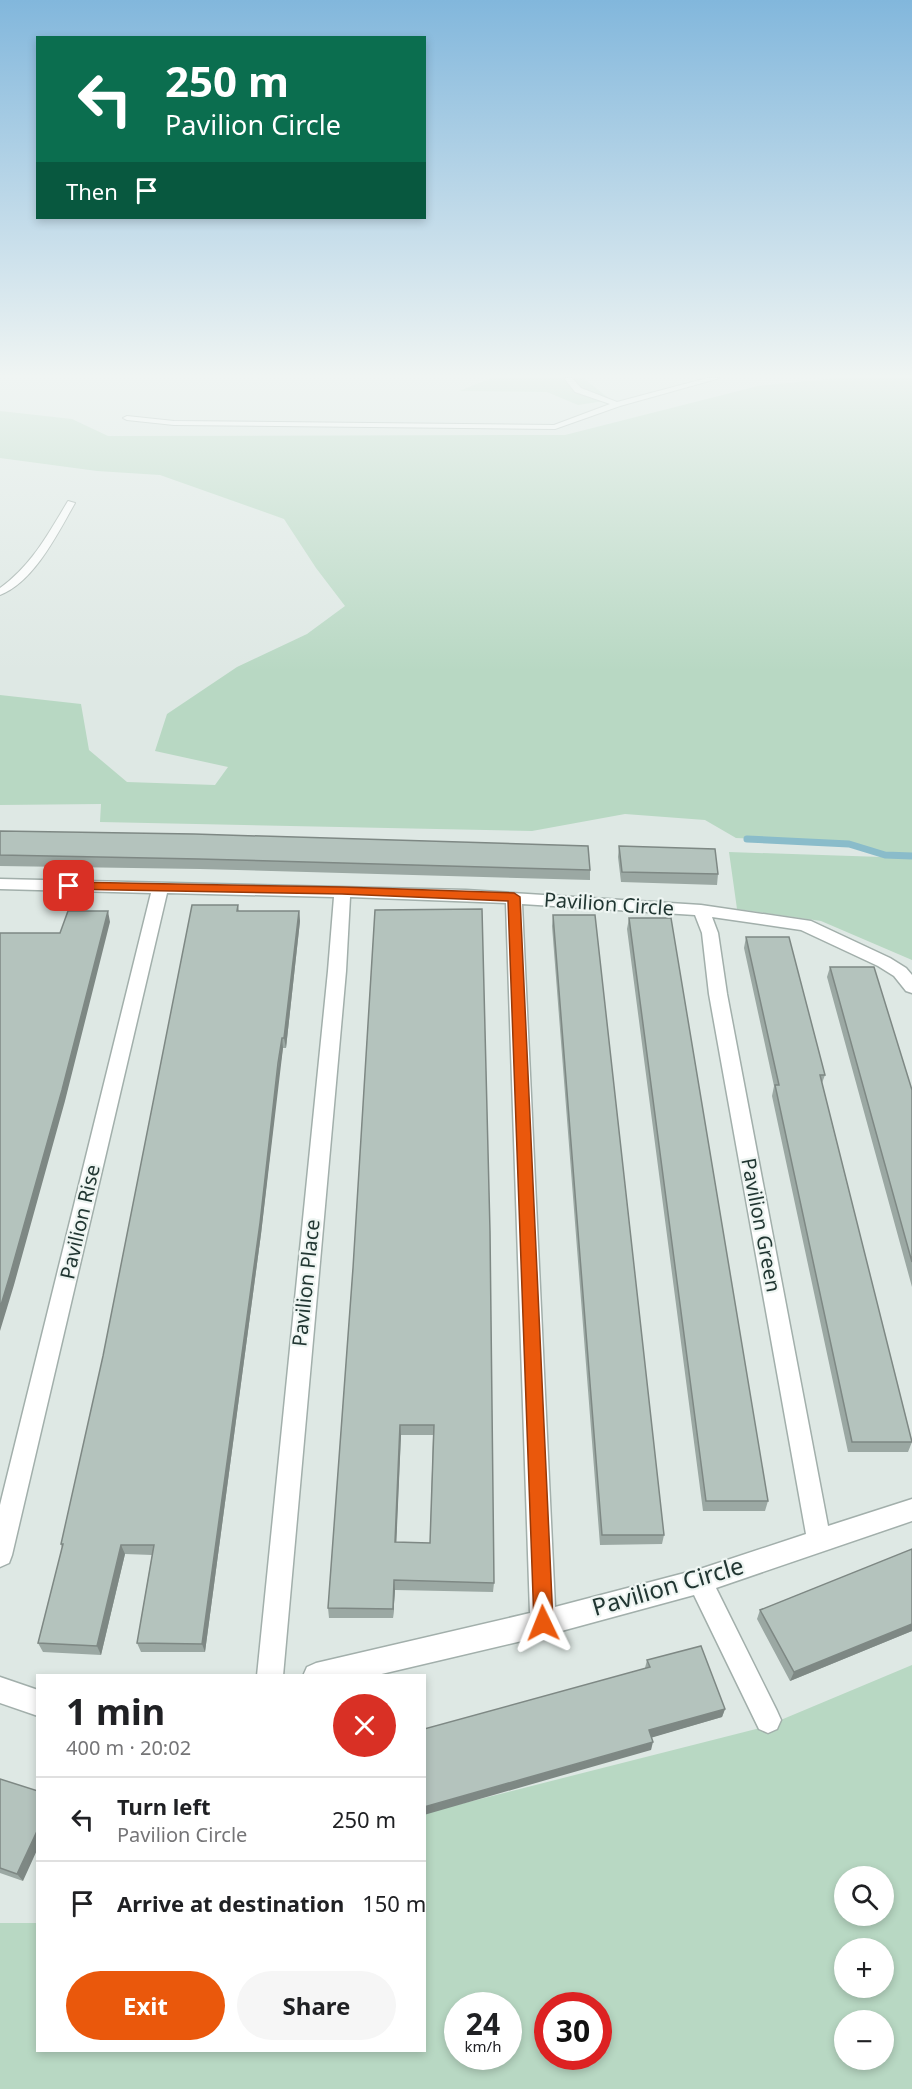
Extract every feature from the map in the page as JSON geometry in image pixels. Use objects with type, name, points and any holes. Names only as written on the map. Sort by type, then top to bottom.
[{"type":"street","name":"Pavilion Circle","points":[[0,884],[514,897],[701,910],[805,925],[884,962],[900,972],[912,987]]},
{"type":"street","name":"Pavilion Rise","points":[[0,1555],[160,888]]},
{"type":"street","name":"Pavilion Place","points":[[270,1674],[337,971],[342,891]]},
{"type":"street","points":[[514,897],[543,1623]]},
{"type":"street","name":"Pavilion Green","points":[[701,910],[710,933],[718,994],[819,1541]]},
{"type":"street","name":"Pavilion Circle","points":[[325,1674],[543,1623],[700,1581],[912,1510]]},
{"type":"street","points":[[700,1581],[768,1720]]},
{"type":"street","points":[[0,1690],[36,1702]]},
{"type":"lane","points":[[0,592],[40,557],[71,503]]},
{"type":"green space","points":[[161,475],[912,475],[912,856],[885,854],[848,843],[736,838],[705,820],[625,814],[532,831],[100,822],[101,804],[0,805],[0,695],[81,704],[89,750],[127,782],[215,785],[228,767],[155,751],[167,714],[237,667],[307,634],[345,606],[316,568],[284,519]]},
{"type":"green space","points":[[729,852],[912,858],[912,960],[821,921],[737,909]]},
{"type":"green space","points":[[912,1665],[912,2089],[0,2089],[0,1923],[36,1923],[36,2052],[426,2052],[426,1813],[764,1727]]},
{"type":"building","points":[[0,831],[194,834],[588,846],[590,870],[0,855]]},
{"type":"building","points":[[619,846],[715,849],[718,874],[622,872]]},
{"type":"building","points":[[192,905],[238,905],[237,911],[299,911],[284,1038],[282,1038],[278,1063],[260,1223],[202,1644],[137,1643],[154,1545],[121,1545],[97,1646],[38,1643],[63,1544],[61,1544],[103,1356]]},
{"type":"building","points":[[482,909],[490,1231],[494,1583],[394,1580],[393,1609],[328,1608],[353,1268],[375,910]],"holes":[[[400,1425],[434,1425],[430,1543],[395,1542]]]},
{"type":"building","points":[[68,911],[108,911],[62,1090],[0,1308],[0,933],[60,933]]},
{"type":"building","points":[[553,915],[595,915],[664,1535],[602,1535]]},
{"type":"building","points":[[629,918],[671,918],[768,1501],[706,1501]]},
{"type":"building","points":[[746,937],[789,937],[825,1075],[820,1075],[912,1442],[852,1442],[775,1085],[779,1085]]},
{"type":"building","points":[[830,967],[874,967],[912,1090],[912,1262]]},
{"type":"building","points":[[912,1549],[912,1624],[794,1672],[760,1610]]},
{"type":"building","points":[[701,1646],[725,1709],[649,1730],[653,1742],[426,1806],[426,1728],[650,1667],[647,1660]]},
{"type":"building","points":[[0,1779],[36,1790],[36,1833],[17,1874],[0,1868]]},
{"type":"waterway","points":[[747,839],[849,844],[885,855],[912,856]]},
{"type":"route","points":[[69,886],[514,897],[543,1623]]}]
